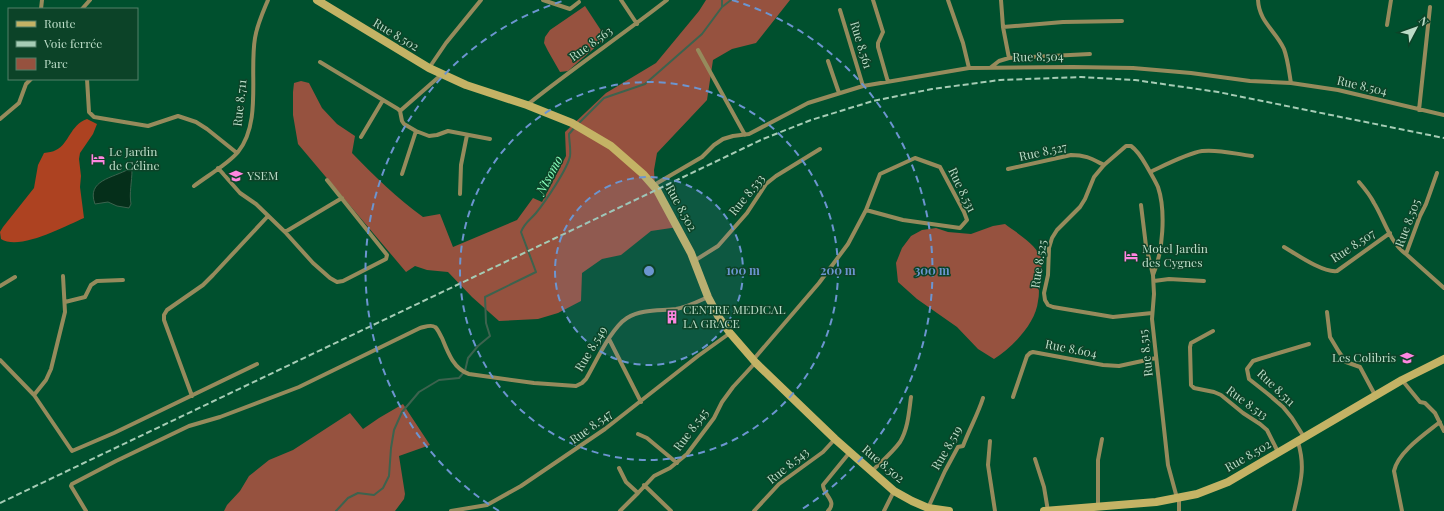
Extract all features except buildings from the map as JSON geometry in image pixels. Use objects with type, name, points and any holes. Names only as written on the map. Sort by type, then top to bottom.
[{"type":"main road","name":"Rue 8.502","points":[[317,0],[441,75],[466,85],[527,105],[572,123],[611,146],[654,185],[678,227],[694,261],[708,297],[718,316],[730,333],[754,361],[835,439],[894,491],[912,501],[932,509],[949,511]]},
{"type":"main road","name":"Rue 8.502","points":[[1044,511],[1101,508],[1156,502],[1178,499],[1197,494],[1228,482],[1402,380],[1444,359]]},
{"type":"street","points":[[83,8],[90,0]]},
{"type":"street","name":"Rue 8.711","points":[[194,186],[237,153],[243,144],[250,121],[253,97],[255,37],[268,0]]},
{"type":"street","points":[[429,68],[446,43],[481,0]]},
{"type":"street","points":[[543,0],[570,9],[580,2]]},
{"type":"street","points":[[621,0],[637,24]]},
{"type":"street","name":"Rue 8.563","points":[[527,105],[667,0]]},
{"type":"street","points":[[873,0],[883,32],[878,43],[878,47],[888,82]]},
{"type":"street","points":[[948,0],[963,43],[969,68]]},
{"type":"street","points":[[1001,0],[1003,27],[1010,58]]},
{"type":"street","points":[[1258,0],[1259,11],[1262,17],[1284,49],[1288,61],[1291,83]]},
{"type":"street","points":[[1387,25],[1391,0]]},
{"type":"street","points":[[1419,110],[1430,7]]},
{"type":"street","name":"Rue 8.561","points":[[840,10],[863,86]]},
{"type":"street","points":[[1003,27],[1070,22],[1122,21]]},
{"type":"street","points":[[698,50],[745,136]]},
{"type":"street","points":[[990,68],[999,61],[1010,58],[1090,54]]},
{"type":"street","points":[[828,61],[839,93]]},
{"type":"street","points":[[320,62],[398,109],[404,124],[416,131],[429,136],[438,135],[448,131],[490,139]]},
{"type":"street","name":"Rue 8.504","points":[[654,185],[702,157],[722,139],[733,136],[745,136],[808,103],[863,86],[969,68],[1133,68],[1191,73],[1250,81],[1291,83],[1338,90],[1444,115]]},
{"type":"street","points":[[400,111],[441,75]]},
{"type":"street","points":[[0,119],[19,103],[26,84],[30,80]]},
{"type":"street","points":[[87,80],[89,112],[94,117],[148,126],[178,116],[196,122],[208,129],[237,153]]},
{"type":"street","points":[[361,137],[383,100]]},
{"type":"street","points":[[402,174],[416,131]]},
{"type":"street","points":[[460,194],[461,165],[467,135]]},
{"type":"street","name":"Rue 8.525","points":[[1152,313],[1114,317],[1053,307],[1048,305],[1045,300],[1044,293],[1048,274],[1049,248],[1052,238],[1057,230],[1080,207],[1094,177],[1104,165],[1126,146],[1131,146],[1136,150],[1150,172],[1160,196],[1162,222],[1161,249],[1159,262],[1154,275]]},
{"type":"street","name":"Rue 8.533","points":[[694,261],[718,246],[746,213],[766,184],[776,176],[820,149]]},
{"type":"street","points":[[1150,172],[1201,151],[1222,151],[1252,156]]},
{"type":"street","name":"Rue 8.527","points":[[1008,169],[1071,155],[1082,155],[1104,165]]},
{"type":"street","name":"Rue 8.531","points":[[754,361],[848,244],[866,210],[880,174],[915,158],[940,167],[967,220],[960,228],[904,220],[866,210]]},
{"type":"street","points":[[218,168],[240,193],[256,204],[285,232],[313,263],[330,278],[337,282],[343,281],[386,259],[387,255],[327,180]]},
{"type":"street","name":"Rue 8.505","points":[[1437,173],[1406,254],[1444,288]]},
{"type":"street","points":[[1359,182],[1375,203],[1390,234],[1401,251],[1406,254]]},
{"type":"street","points":[[285,232],[342,198]]},
{"type":"street","name":"Rue 8.515","points":[[1141,205],[1146,246],[1154,275],[1152,313],[1168,465],[1178,499],[1179,511]]},
{"type":"street","points":[[192,396],[164,320],[164,315],[167,310],[202,285],[213,275],[268,216]]},
{"type":"street","name":"Rue 8.507","points":[[1284,247],[1332,272],[1337,271],[1390,234]]},
{"type":"street","points":[[34,395],[46,380],[51,369],[65,312],[63,276]]},
{"type":"street","points":[[0,286],[15,277]]},
{"type":"street","points":[[1154,281],[1169,279],[1204,281]]},
{"type":"street","points":[[65,302],[85,297],[91,285],[97,281],[123,280]]},
{"type":"street","name":"Rue 8.549","points":[[86,511],[72,490],[72,484],[189,426],[299,388],[420,328],[430,325],[435,327],[448,354],[462,372],[534,383],[576,386],[586,379],[617,327],[627,318],[637,313],[690,305],[708,297]]},
{"type":"street","points":[[1327,312],[1330,337],[1346,362],[1360,367],[1375,396]]},
{"type":"street","name":"Rue 8.513","points":[[1213,331],[1191,343],[1191,385],[1194,388],[1221,395],[1243,413],[1260,424],[1267,430],[1278,453]]},
{"type":"street","name":"Rue 8.547","points":[[451,511],[486,505],[521,486],[605,429],[698,356],[730,333]]},
{"type":"street","points":[[609,339],[641,402]]},
{"type":"street","name":"Rue 8.511","points":[[1301,439],[1292,418],[1268,394],[1250,380],[1247,369],[1253,361],[1309,344]]},
{"type":"street","name":"Rue 8.604","points":[[1013,397],[1027,356],[1033,352],[1103,365],[1119,366],[1156,358]]},
{"type":"street","points":[[0,360],[34,395],[72,451],[114,433],[257,364]]},
{"type":"street","name":"Rue 8.545","points":[[620,511],[654,476],[677,463],[687,454],[733,387],[754,361]]},
{"type":"street","points":[[1402,380],[1420,402],[1424,403],[1435,413],[1444,431]]},
{"type":"street","points":[[871,471],[900,442],[904,435],[911,397]]},
{"type":"street","name":"Rue 8.519","points":[[932,509],[945,471],[958,447],[963,446],[983,398]]},
{"type":"street","points":[[1402,511],[1394,472],[1395,467],[1398,460],[1409,449],[1440,422]]},
{"type":"street","points":[[638,434],[647,438],[677,463]]},
{"type":"street","name":"Rue 8.543","points":[[754,511],[779,484],[823,452],[835,439]]},
{"type":"street","points":[[1101,508],[1098,460],[1102,439]]},
{"type":"street","points":[[1294,511],[1303,475],[1301,439]]},
{"type":"street","points":[[990,441],[988,465],[995,511]]},
{"type":"street","points":[[828,511],[832,507],[832,501],[823,489],[823,485],[850,452]]},
{"type":"street","points":[[1035,459],[1044,488],[1048,511]]},
{"type":"street","points":[[619,468],[626,482],[638,493]]},
{"type":"street","points":[[644,485],[671,511]]},
{"type":"street","points":[[884,511],[894,491]]},
{"type":"green space","points":[[706,0],[790,0],[756,43],[732,49],[713,60],[707,100],[657,153],[654,170],[655,187],[678,227],[651,231],[621,255],[602,259],[582,273],[581,301],[558,313],[538,319],[499,321],[472,297],[448,272],[427,270],[415,266],[406,272],[298,144],[293,115],[293,92],[294,83],[301,81],[309,83],[322,108],[337,124],[355,136],[352,153],[377,178],[423,217],[440,214],[453,247],[517,220],[533,198],[542,202],[566,156],[565,132],[606,93],[656,63],[699,11]]},
{"type":"green space","points":[[585,6],[606,38],[568,71],[560,72],[544,43],[545,37],[550,30]]},
{"type":"green space","points":[[1005,224],[1037,250],[1042,263],[1039,276],[1039,298],[1033,318],[1015,342],[994,359],[978,349],[957,327],[917,299],[898,282],[896,263],[902,248],[911,236],[922,230],[936,228],[948,232],[971,234],[993,226]]},
{"type":"green space","points":[[403,404],[430,445],[399,456],[405,494],[404,499],[395,511],[224,511],[227,505],[240,491],[249,476],[269,460],[293,450],[350,413],[363,429]]},
{"type":"shaded area","points":[[87,119],[97,124],[93,134],[80,153],[79,159],[81,176],[80,187],[84,218],[31,240],[9,242],[1,239],[0,232],[3,227],[34,188],[38,165],[44,153],[53,151],[60,147],[73,130],[81,122]]},
{"type":"shaded area","points":[[129,169],[132,170],[130,192],[131,204],[129,208],[117,206],[108,202],[95,204],[93,196],[94,190],[98,185],[103,181]]},
{"type":"waterway","name":"Ntsomo","points":[[722,0],[722,7]]},
{"type":"waterway","name":"Ntsomo","points":[[578,124],[604,98],[645,84],[702,34],[722,7],[731,0]]},
{"type":"waterway","points":[[336,511],[348,498],[358,493],[374,495],[383,488],[389,476],[394,430],[402,412],[419,392],[439,380],[459,378],[465,371],[468,358],[478,346],[490,336],[486,323],[485,297],[536,272],[521,232],[545,201],[565,168],[570,156],[569,134],[575,127]]},
{"type":"railway","points":[[0,503],[763,139],[811,120],[873,101],[932,89],[1000,80],[1081,77],[1135,80],[1218,92],[1444,138]]},
{"type":"place","name":"Le Jardin de Céline","points":[[98,159]]},
{"type":"place","name":"YSEM","points":[[236,176]]},
{"type":"place","name":"Motel Jardin des Cygnes","points":[[1131,256]]},
{"type":"place","name":"CENTRE MEDICAL LA GRACE","points":[[672,317]]},
{"type":"place","name":"Les Colibris","points":[[1407,358]]}]
